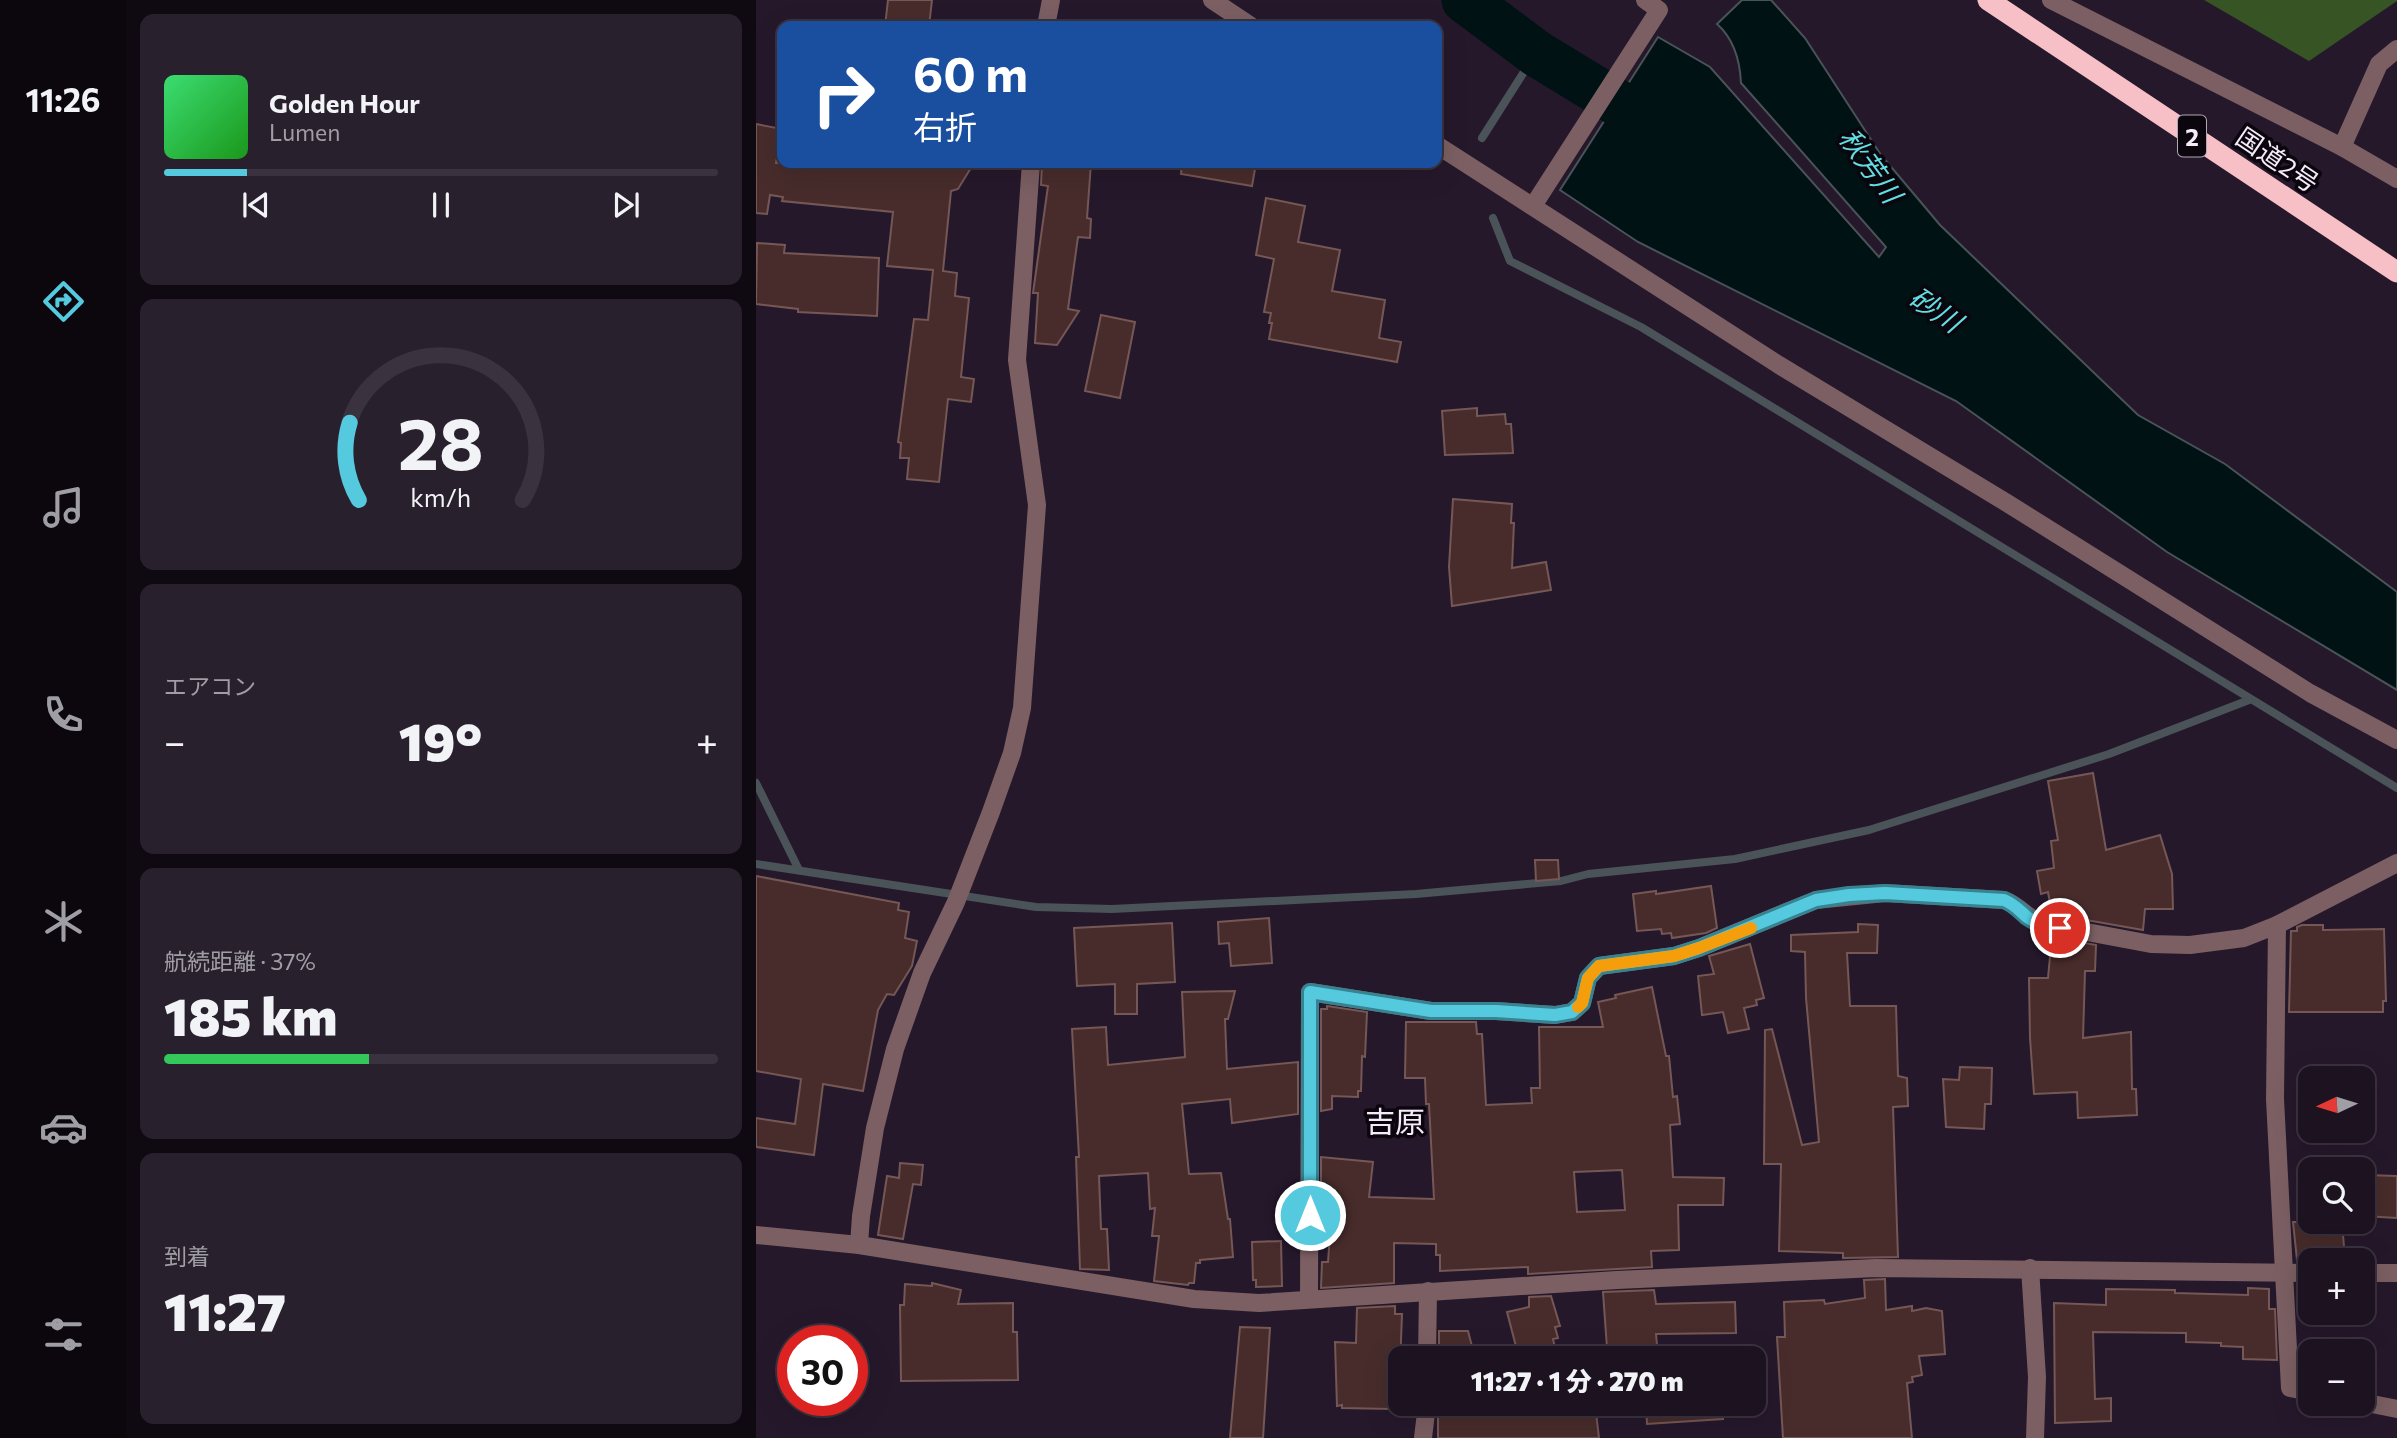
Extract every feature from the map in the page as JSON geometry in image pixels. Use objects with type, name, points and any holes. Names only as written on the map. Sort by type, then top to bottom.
[{"type":"highway","name":"国道2号","points":[[1987,0],[2397,272]]},
{"type":"street","points":[[1047,21],[1051,0]]},
{"type":"street","points":[[1212,0],[1244,21]]},
{"type":"street","points":[[2051,0],[2342,147],[2397,179]]},
{"type":"street","points":[[1533,206],[1652,5]]},
{"type":"street","points":[[2342,147],[2379,64],[2397,49]]},
{"type":"street","points":[[1442,148],[1779,365],[2019,510],[2310,693],[2397,740]]},
{"type":"street","points":[[859,1245],[875,1128],[895,1049],[922,973],[958,896],[1012,753],[1022,708],[1037,505],[1017,360],[1031,168]]},
{"type":"street","points":[[1309,1299],[1310,992],[1431,1011],[1564,1014],[1572,1012],[1582,1003],[1588,978],[1599,966],[1674,956],[1816,900],[1885,893],[2004,900],[2013,903],[2039,923],[2151,944],[2190,945],[2244,938],[2277,925],[2397,863]]},
{"type":"street","points":[[2277,925],[2275,1099],[2290,1388],[2298,1390]]},
{"type":"street","points":[[756,1235],[859,1245],[1194,1299],[1259,1303],[1428,1291],[1877,1268],[2298,1273]]},
{"type":"street","points":[[2030,1268],[2037,1377],[2035,1438]]},
{"type":"street","points":[[2375,1273],[2397,1273]]},
{"type":"street","points":[[1427,1346],[1428,1291]]},
{"type":"street","points":[[2375,1405],[2397,1409]]},
{"type":"street","points":[[1423,1438],[1426,1416]]},
{"type":"green space","points":[[2204,0],[2397,0],[2397,1],[2309,61]]},
{"type":"water","name":"秋芳川","points":[[1742,0],[1771,0],[1805,38],[1881,155],[1940,225],[2138,415],[2225,464],[2397,592],[2397,690],[2167,552],[1956,401],[1638,242],[1560,190],[1658,37],[1710,67],[1879,257],[1886,247],[1741,83],[1735,51],[1728,36],[1717,24]]},
{"type":"building","points":[[888,0],[932,0],[930,21],[886,21]]},
{"type":"building","points":[[756,124],[777,128],[777,168],[971,168],[958,189],[951,191],[943,271],[957,273],[955,296],[969,298],[961,377],[974,379],[971,402],[948,399],[939,482],[907,479],[909,458],[900,458],[901,443],[898,442],[914,319],[928,320],[933,270],[887,266],[893,212],[782,201],[783,197],[770,195],[767,214],[756,213]]},
{"type":"building","points":[[1042,168],[1091,168],[1087,218],[1091,219],[1090,238],[1078,237],[1068,309],[1079,311],[1057,345],[1035,343],[1038,293],[1033,293],[1048,186],[1041,185]]},
{"type":"building","points":[[1182,168],[1255,168],[1252,186],[1181,174]]},
{"type":"building","points":[[1266,198],[1305,206],[1298,242],[1340,250],[1332,291],[1385,300],[1379,338],[1401,342],[1397,362],[1269,339],[1271,313],[1264,312],[1274,259],[1256,255]]},
{"type":"building","points":[[757,243],[785,245],[784,253],[879,258],[877,316],[798,312],[798,309],[756,304]]},
{"type":"building","points":[[1101,315],[1135,322],[1120,398],[1085,391]]},
{"type":"building","points":[[1477,408],[1477,416],[1505,414],[1506,424],[1511,424],[1513,453],[1445,455],[1442,411]]},
{"type":"building","points":[[1453,499],[1512,504],[1512,568],[1546,562],[1551,590],[1452,606],[1449,567]]},
{"type":"building","points":[[2093,773],[2106,850],[2160,835],[2172,874],[2173,909],[2145,909],[2143,930],[2052,914],[2048,892],[2041,894],[2037,871],[2054,868],[2051,841],[2058,840],[2048,781]]},
{"type":"building","points":[[1535,860],[1558,860],[1559,879],[1536,881]]},
{"type":"building","points":[[756,876],[899,903],[898,910],[909,912],[905,938],[917,941],[912,966],[894,995],[887,994],[878,1010],[863,1091],[823,1084],[814,1155],[756,1147],[756,1118],[795,1124],[801,1079],[756,1071]]},
{"type":"building","points":[[1711,886],[1717,928],[1706,933],[1672,938],[1671,933],[1662,934],[1661,929],[1637,931],[1633,894],[1656,891],[1656,894]]},
{"type":"building","points":[[1269,918],[1272,963],[1231,966],[1229,943],[1219,944],[1218,922]]},
{"type":"building","points":[[1172,923],[1175,982],[1137,984],[1137,1014],[1115,1014],[1115,984],[1077,986],[1074,928]]},
{"type":"building","points":[[1858,924],[1878,925],[1877,953],[1847,953],[1850,1006],[1896,1006],[1898,1076],[1907,1078],[1908,1106],[1893,1107],[1898,1257],[1843,1258],[1843,1253],[1779,1251],[1781,1164],[1764,1164],[1765,1030],[1772,1029],[1802,1145],[1819,1142],[1806,998],[1805,952],[1791,951],[1791,935],[1858,932]]},
{"type":"building","points":[[2323,925],[2323,930],[2384,929],[2386,1001],[2383,1001],[2383,1012],[2289,1012],[2291,931],[2297,931],[2297,927]]},
{"type":"building","points":[[2057,938],[2096,945],[2095,971],[2085,971],[2083,1038],[2131,1032],[2132,1089],[2136,1089],[2137,1115],[2078,1118],[2077,1092],[2034,1094],[2029,978],[2048,978],[2051,946],[2059,946]]},
{"type":"building","points":[[1750,944],[1764,998],[1756,1000],[1757,1005],[1744,1008],[1749,1029],[1728,1033],[1723,1012],[1702,1015],[1698,976],[1714,974],[1709,956]]},
{"type":"building","points":[[1652,987],[1666,1056],[1669,1056],[1673,1097],[1677,1096],[1680,1124],[1670,1125],[1673,1177],[1724,1178],[1723,1205],[1678,1205],[1679,1250],[1651,1251],[1652,1267],[1528,1274],[1528,1267],[1440,1271],[1440,1255],[1436,1255],[1436,1244],[1394,1243],[1394,1283],[1321,1288],[1322,1262],[1328,1262],[1330,1234],[1334,1234],[1335,1190],[1321,1189],[1321,1157],[1373,1162],[1369,1197],[1434,1199],[1425,1078],[1405,1078],[1406,1022],[1476,1022],[1477,1034],[1482,1034],[1486,1105],[1532,1103],[1531,1088],[1540,1088],[1539,1027],[1603,1027],[1598,1002],[1616,998],[1615,995]],"holes":[[[1622,1170],[1625,1210],[1577,1212],[1574,1172]]]},
{"type":"building","points":[[1235,991],[1228,1019],[1225,1019],[1227,1069],[1298,1062],[1298,1114],[1232,1123],[1230,1099],[1182,1104],[1189,1174],[1221,1173],[1230,1219],[1233,1257],[1200,1260],[1200,1263],[1196,1263],[1194,1283],[1188,1285],[1154,1281],[1159,1236],[1152,1236],[1155,1208],[1150,1209],[1148,1173],[1099,1176],[1101,1229],[1107,1229],[1109,1270],[1080,1269],[1076,1157],[1079,1157],[1072,1029],[1106,1027],[1108,1065],[1185,1057],[1182,992]]},
{"type":"building","points":[[1327,1006],[1367,1012],[1365,1057],[1362,1056],[1361,1091],[1358,1091],[1358,1097],[1332,1096],[1332,1109],[1321,1111],[1321,1009],[1327,1009]]},
{"type":"building","points":[[1960,1067],[1992,1068],[1991,1104],[1985,1104],[1984,1129],[1946,1127],[1943,1079],[1959,1080]]},
{"type":"building","points":[[900,1163],[923,1165],[921,1185],[913,1184],[903,1239],[878,1235],[887,1176],[899,1178]]},
{"type":"building","points":[[2375,1175],[2397,1176],[2397,1218],[2375,1217]]},
{"type":"building","points":[[2293,1222],[2298,1222],[2298,1234],[2343,1234],[2344,1248],[2298,1248],[2297,1260]]},
{"type":"building","points":[[1281,1241],[1282,1286],[1256,1287],[1256,1280],[1253,1280],[1252,1242]]},
{"type":"building","points":[[1885,1279],[1886,1310],[1912,1306],[1912,1311],[1926,1308],[1942,1311],[1945,1354],[1919,1356],[1922,1375],[1912,1377],[1913,1382],[1907,1383],[1912,1438],[1783,1438],[1777,1337],[1785,1337],[1784,1302],[1824,1300],[1825,1304],[1865,1298],[1864,1280]]},
{"type":"building","points":[[932,1283],[961,1290],[958,1304],[1013,1303],[1013,1332],[1017,1332],[1018,1380],[901,1381],[900,1305],[904,1305],[905,1284],[932,1286]]},
{"type":"building","points":[[2248,1288],[2269,1289],[2269,1309],[2275,1309],[2277,1360],[2243,1359],[2243,1347],[2186,1342],[2186,1333],[2093,1332],[2095,1399],[2111,1398],[2111,1421],[2055,1423],[2054,1303],[2106,1305],[2106,1289],[2248,1295]]},
{"type":"building","points":[[1654,1290],[1656,1304],[1735,1302],[1736,1333],[1656,1334],[1657,1345],[1607,1346],[1603,1292]]},
{"type":"building","points":[[1551,1296],[1560,1326],[1555,1327],[1558,1338],[1553,1339],[1555,1346],[1516,1346],[1507,1312],[1529,1307],[1529,1297]]},
{"type":"building","points":[[1395,1306],[1395,1314],[1402,1314],[1401,1346],[1388,1346],[1388,1409],[1337,1406],[1335,1342],[1356,1343],[1357,1308]]},
{"type":"building","points":[[1240,1327],[1270,1328],[1263,1438],[1230,1438]]},
{"type":"building","points":[[1439,1331],[1468,1331],[1472,1346],[1439,1346]]},
{"type":"building","points":[[1438,1416],[1596,1416],[1599,1438],[1438,1438]]},
{"type":"building","points":[[1647,1416],[1723,1416],[1723,1419],[1647,1424]]},
{"type":"waterway","name":"砂川","points":[[1465,0],[1536,53],[1672,136]]},
{"type":"waterway","points":[[1482,138],[1536,53]]},
{"type":"waterway","points":[[1493,218],[1510,261],[1641,327],[2397,788]]},
{"type":"waterway","points":[[756,864],[1036,907],[1112,909],[1416,894],[1561,881],[1588,874],[1735,859],[1869,830],[2109,754],[2249,700]]},
{"type":"waterway","points":[[756,783],[799,870]]},
{"type":"slow traffic","points":[[1578,1007],[1582,1003],[1588,978],[1599,966],[1674,956],[1751,928]]},
{"type":"district","name":"吉原","points":[[1395,1120]]},
{"type":"route","points":[[1310,1215],[1310,992],[1431,1011],[1555,1015],[1572,1012],[1582,1003],[1588,978],[1599,966],[1674,956],[1816,900],[1849,895],[1885,893],[2004,900],[2013,903],[2039,923],[2060,928]]}]
